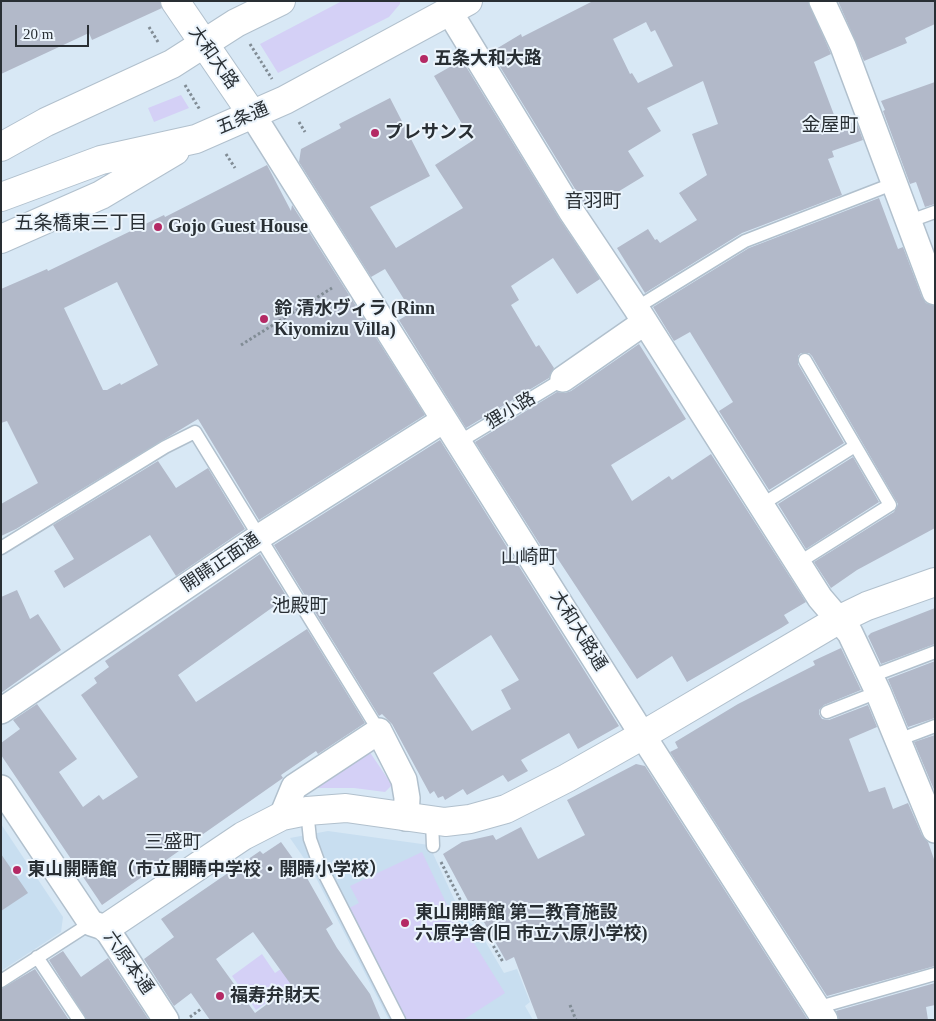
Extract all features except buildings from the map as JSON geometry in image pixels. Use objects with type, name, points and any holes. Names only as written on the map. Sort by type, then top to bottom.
[{"type":"main road","name":"大和大路","points":[[174,1],[252,114]]},
{"type":"main road","points":[[1,147],[46,122],[172,64],[236,23],[281,1]]},
{"type":"main road","name":"五条通","points":[[1,197],[100,160],[196,139],[285,100],[459,6]]},
{"type":"main road","points":[[1,136],[46,122]]},
{"type":"main road","points":[[1,239],[101,195],[196,139]]},
{"type":"main road","points":[[98,925],[243,836],[294,813],[346,808],[406,818],[433,834],[506,809],[568,778],[838,620],[867,606],[935,582]]},
{"type":"street","points":[[822,1],[843,46],[935,292]]},
{"type":"street","points":[[459,6],[571,211],[640,315],[820,598],[850,633],[875,684],[932,814]]},
{"type":"street","name":"大和大路通","points":[[252,114],[821,1014]]},
{"type":"street","points":[[563,379],[640,315]]},
{"type":"street","name":"開睛正面通","points":[[1,711],[259,537],[444,420]]},
{"type":"street","points":[[294,813],[294,787],[379,731],[404,780],[407,798],[406,818]]},
{"type":"street","name":"六原本通","points":[[1,788],[166,1020]]},
{"type":"lane","points":[[640,315],[745,242],[895,183]]},
{"type":"lane","points":[[910,221],[935,212]]},
{"type":"lane","points":[[798,564],[890,505],[805,360]]},
{"type":"lane","name":"狸小路","points":[[459,442],[563,379]]},
{"type":"lane","points":[[1,548],[165,447],[195,432],[379,731]]},
{"type":"lane","points":[[761,505],[855,446]]},
{"type":"lane","points":[[827,712],[935,652]]},
{"type":"lane","points":[[898,740],[935,726]]},
{"type":"lane","points":[[294,813],[310,839],[318,862],[399,1020]]},
{"type":"lane","points":[[1,981],[37,958],[98,925]]},
{"type":"lane","points":[[37,958],[79,1020]]},
{"type":"lane","points":[[821,1014],[935,974]]},
{"type":"path","points":[[149,27],[154,36]]},
{"type":"path","points":[[251,46],[271,78]]},
{"type":"path","points":[[189,92],[198,106]]},
{"type":"path","points":[[228,156],[235,168]]},
{"type":"path","points":[[241,345],[353,274]]},
{"type":"path","points":[[433,834],[468,914],[482,927],[503,962]]},
{"type":"path","points":[[570,1005],[576,1020]]},
{"type":"path","points":[[186,1020],[201,1009]]},
{"type":"shaded area","points":[[342,1],[400,1],[400,4],[389,17],[278,73],[260,44]]},
{"type":"shaded area","points":[[181,95],[189,108],[154,122],[148,108]]},
{"type":"shaded area","points":[[369,751],[392,785],[385,792],[354,788],[313,788]]},
{"type":"shaded area","name":"東山開睛館（市立開睛中学校・開睛小学校）","points":[[1,824],[63,917],[61,932],[1,971]]},
{"type":"shaded area","name":"東山開睛館 第二教育施設 六原学舎(旧 市立六原小学校)","points":[[328,831],[429,845],[462,916],[478,929],[504,973],[517,969],[530,1002],[525,1006],[533,1020],[389,1020],[312,870],[290,838]]},
{"type":"shaded area","points":[[422,852],[457,926],[472,940],[505,993],[463,1020],[407,1020],[349,908],[359,903],[350,886]]},
{"type":"shaded area","points":[[262,954],[275,973],[288,964],[299,980],[256,1010],[232,976]]},
{"type":"place","name":"五条大和大路","points":[[424,59]]},
{"type":"place","name":"プレサンス","points":[[375,133]]},
{"type":"place","name":"Gojo Guest House","points":[[158,227]]},
{"type":"place","name":"鈴 清水ヴィラ (Rinn Kiyomizu Villa)","points":[[264,319]]},
{"type":"place","name":"東山開睛館（市立開睛中学校・開睛小学校）","points":[[17,870]]},
{"type":"place","name":"東山開睛館 第二教育施設 六原学舎(旧 市立六原小学校)","points":[[405,923]]},
{"type":"place","name":"福寿弁財天","points":[[220,996]]},
{"type":"district","name":"金屋町","points":[[830,126]]},
{"type":"district","name":"音羽町","points":[[593,202]]},
{"type":"district","name":"五条橋東三丁目","points":[[81,224]]},
{"type":"district","name":"山崎町","points":[[529,558]]},
{"type":"district","name":"池殿町","points":[[300,607]]},
{"type":"district","name":"三盛町","points":[[173,843]]}]
